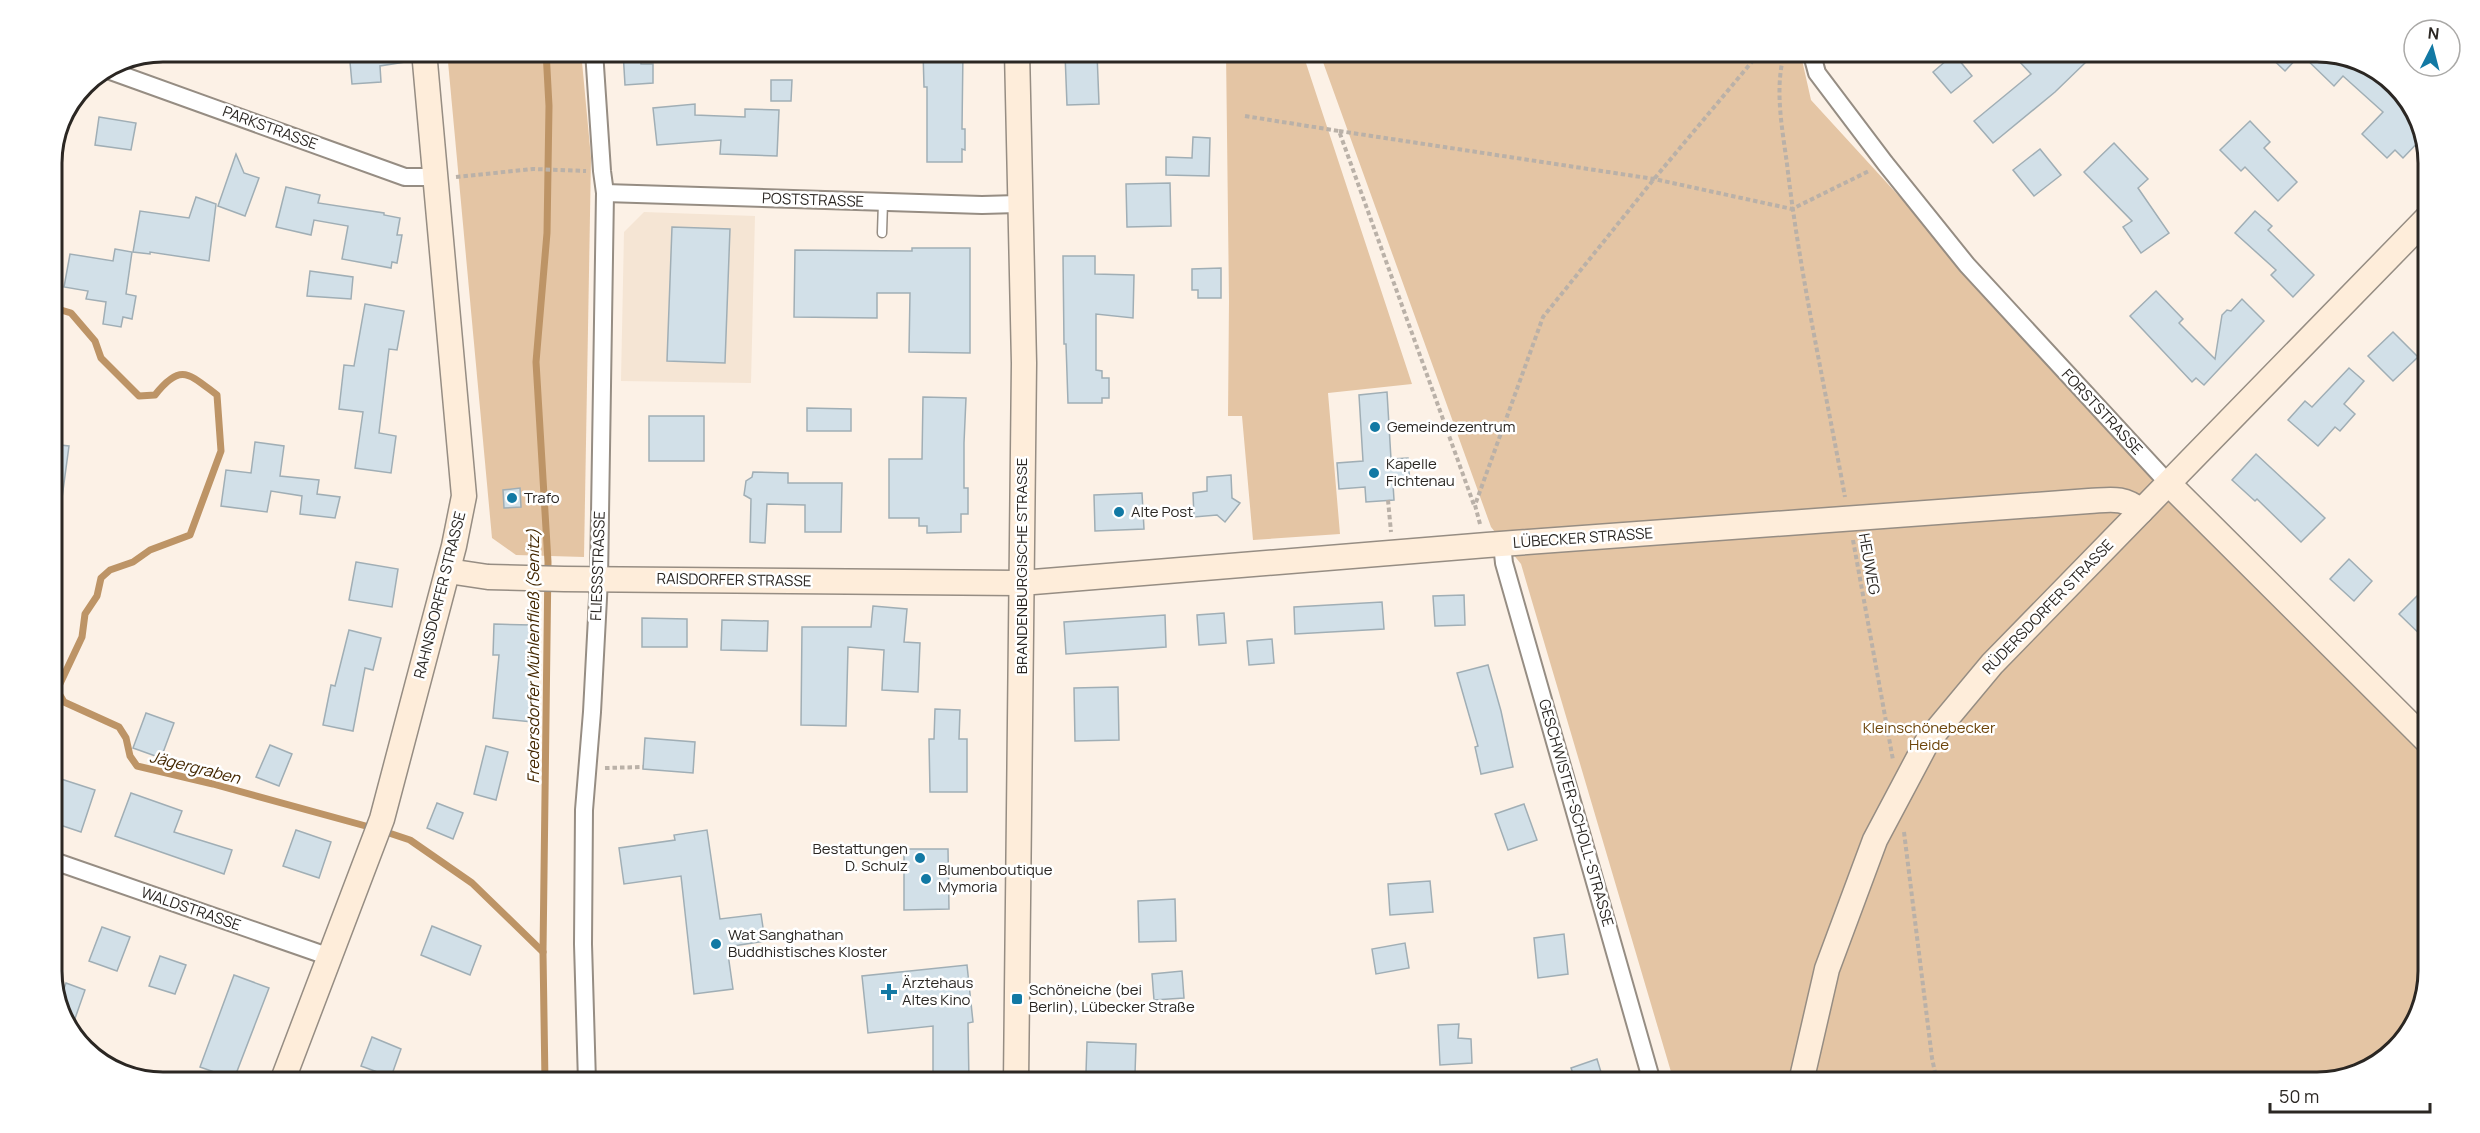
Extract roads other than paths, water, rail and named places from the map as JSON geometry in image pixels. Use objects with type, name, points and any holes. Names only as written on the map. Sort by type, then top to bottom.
[{"type":"street","name":"RAHNSDORFER STRASSE","points":[[286,1072],[379,828],[447,571],[464,496],[446,177],[426,62]]},
{"type":"street","name":"FLIESSSTRASSE","points":[[587,1072],[583,944],[584,810],[599,579],[605,193],[595,62]]},
{"type":"street","name":"BRANDENBURGISCHE STRASSE","points":[[1016,1072],[1024,363],[1017,62]]},
{"type":"street","name":"FORSTSTRASSE","points":[[1814,62],[1817,73],[1885,163],[1967,265],[2169,484],[2418,733]]},
{"type":"street","name":"PARKSTRASSE","points":[[116,73],[405,177],[446,177]]},
{"type":"street","name":"POSTSTRASSE","points":[[605,193],[982,205],[1020,204]]},
{"type":"street","name":"RÜDERSDORFER STRASSE","points":[[1803,1072],[1827,969],[1875,840],[1927,742],[1954,706],[1992,664],[2418,227]]},
{"type":"street","name":"LÜBECKER STRASSE","points":[[1021,583],[1494,544],[2119,499],[2130,502],[2141,511]]},
{"type":"street","name":"GESCHWISTER-SCHOLL-STRASSE","points":[[1494,544],[1508,574],[1649,1072]]},
{"type":"street","name":"RAISDORFER STRASSE","points":[[447,571],[488,577],[564,579],[1021,583]]},
{"type":"street","name":"WALDSTRASSE","points":[[62,864],[330,957]]},
{"type":"lane","points":[[882,233],[883,202]]},
{"type":"waterway","name":"Fredersdorfer Mühlenfließ (Senitz)","points":[[545,1072],[543,952],[548,562],[536,362],[547,233],[549,106],[547,62]]},
{"type":"waterway","name":"Jägergraben","points":[[62,310],[71,313],[95,341],[101,358],[139,396],[155,395],[172,378],[179,375],[192,377],[217,395],[221,451],[190,535],[150,550],[133,562],[110,570],[101,578],[97,596],[85,614],[82,637],[62,679]]},
{"type":"waterway","name":"Jägergraben","points":[[62,699],[64,702],[119,727],[126,738],[130,756],[137,766],[213,784],[373,828]]},
{"type":"waterway","name":"Jägergraben","points":[[383,831],[410,840],[472,883],[543,952]]},
{"type":"place","name":"Gemeindezentrum","points":[[1375,427]]},
{"type":"place","name":"Kapelle Fichtenau","points":[[1374,473]]},
{"type":"place","name":"Trafo","points":[[512,498]]},
{"type":"place","name":"Alte Post","points":[[1119,512]]},
{"type":"place","name":"Bestattungen D. Schulz","points":[[920,858]]},
{"type":"place","name":"Blumenboutique Mymoria","points":[[926,879]]},
{"type":"place","name":"Wat Sanghathan Buddhistisches Kloster","points":[[716,944]]},
{"type":"place","name":"Ärztehaus Altes Kino","points":[[889,992]]},
{"type":"place","name":"Schöneiche (bei Berlin), Lübecker Straße","points":[[1017,999]]},
{"type":"park label","name":"Kleinschönebecker Heide","points":[[1929,736]]}]
